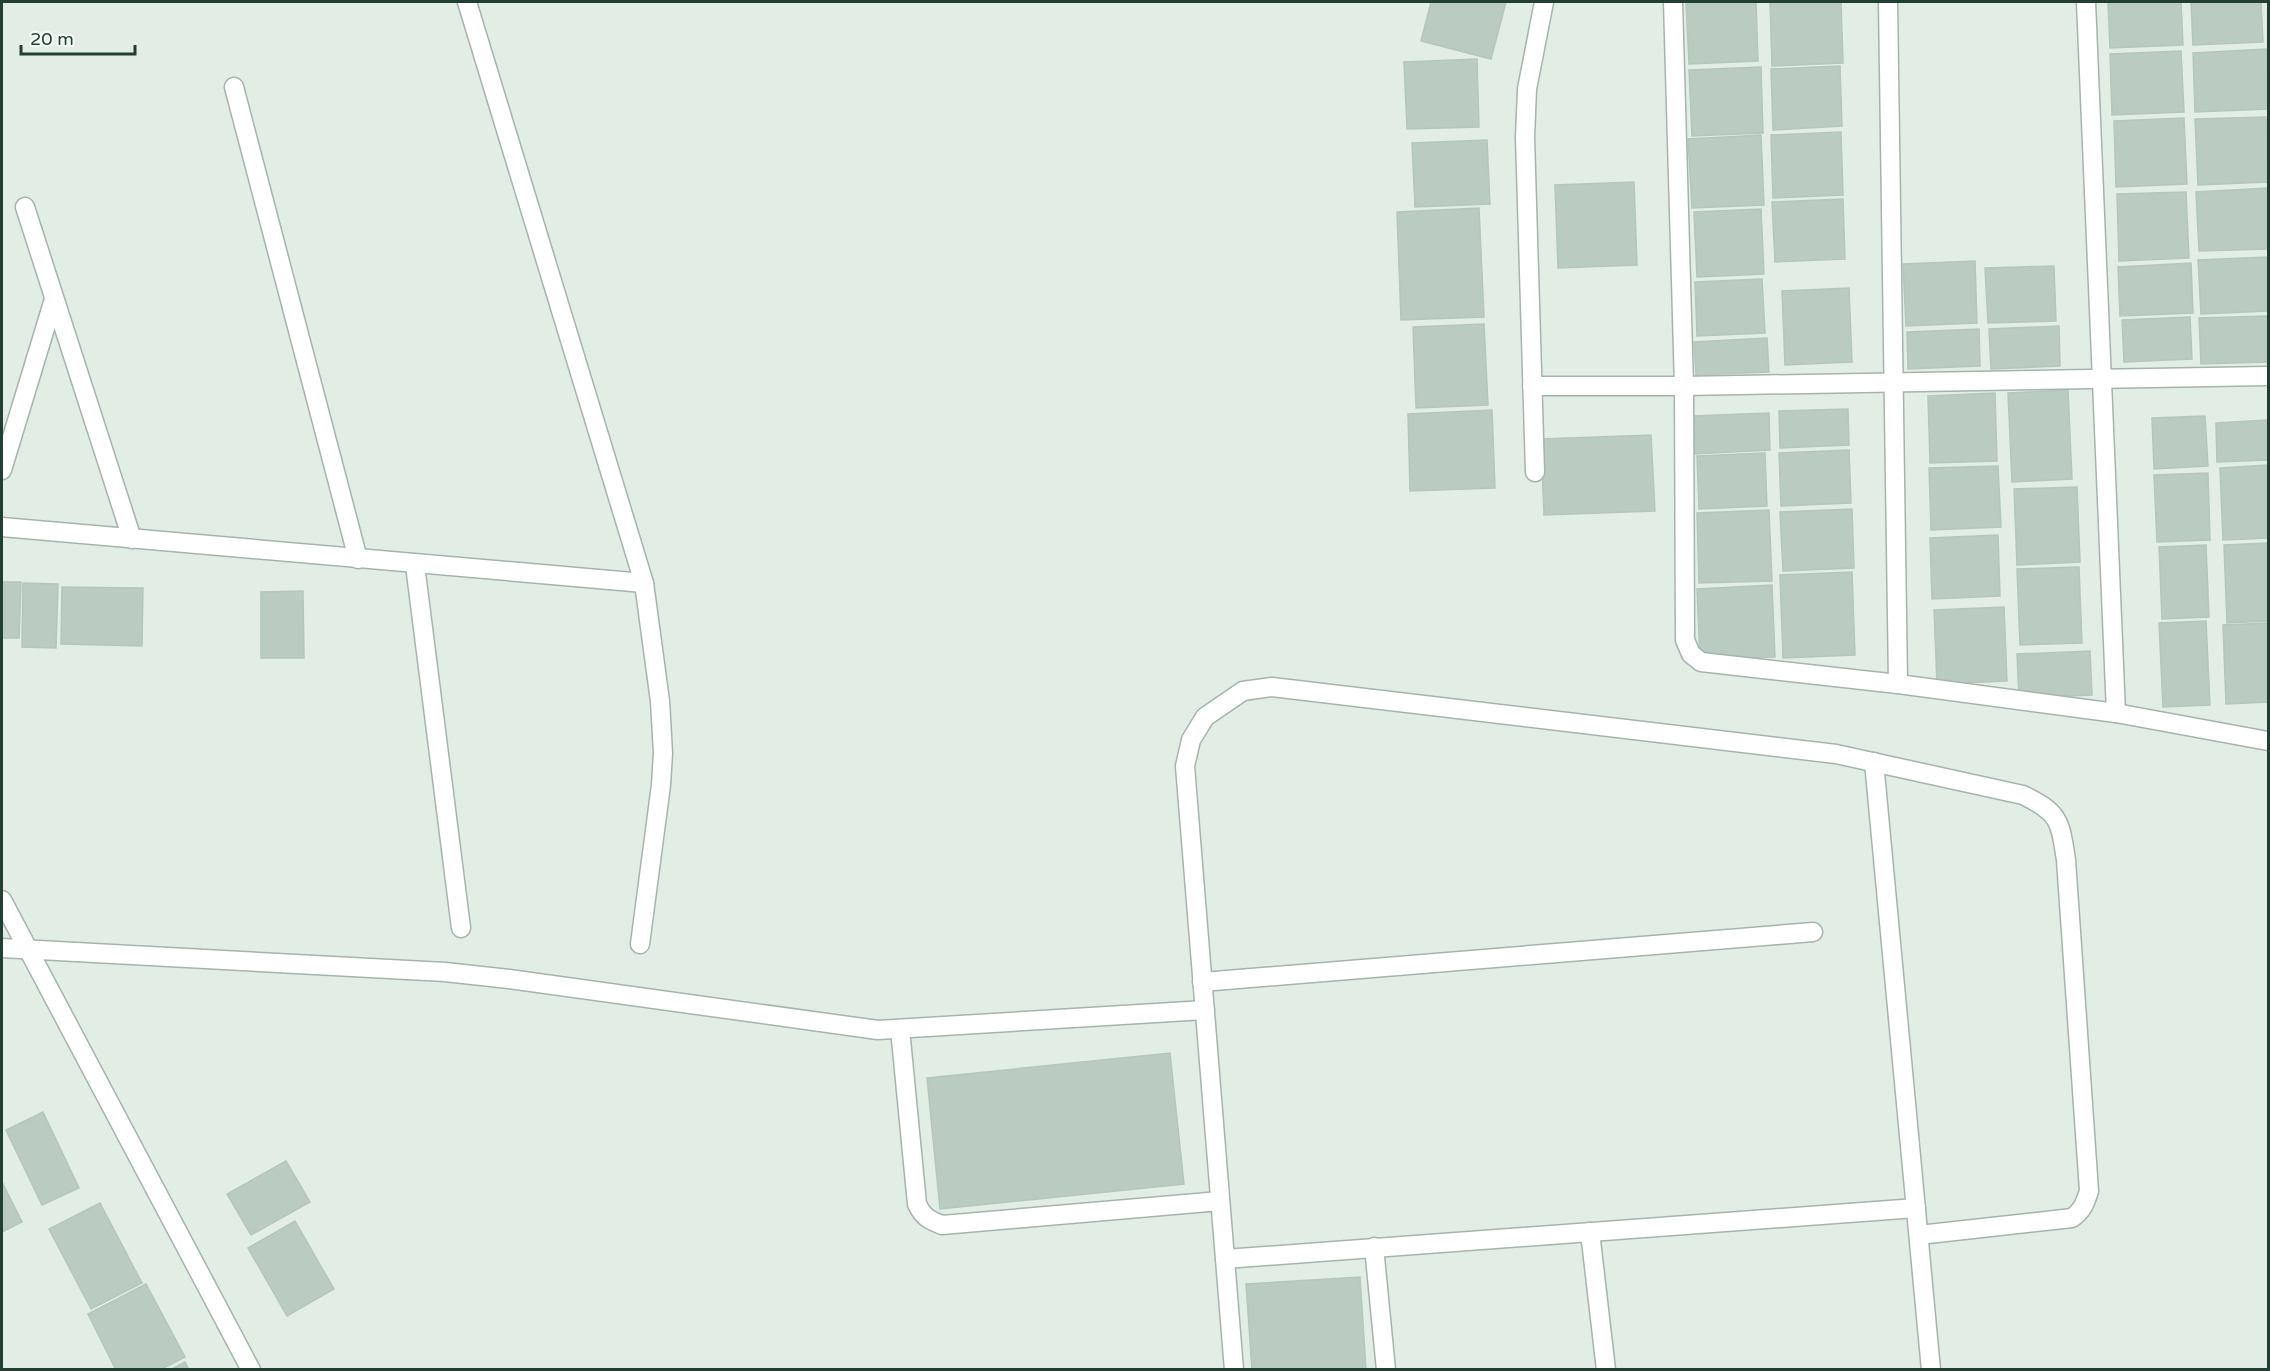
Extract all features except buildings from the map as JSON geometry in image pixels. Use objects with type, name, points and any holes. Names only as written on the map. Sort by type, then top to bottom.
[{"type":"street","points":[[467,2],[644,583],[660,701],[663,753],[661,785],[640,944]]},
{"type":"street","points":[[1534,472],[1525,137],[1527,90],[1544,2]]},
{"type":"street","points":[[1673,2],[1684,386],[1685,640],[1691,654],[1701,662],[1898,684],[2116,713],[2268,741]]},
{"type":"street","points":[[1888,2],[1898,684]]},
{"type":"street","points":[[2086,2],[2116,713]]},
{"type":"street","points":[[234,87],[358,559]]},
{"type":"street","points":[[25,207],[132,539]]},
{"type":"street","points":[[2,470],[54,299]]},
{"type":"street","points":[[1532,386],[1684,386],[2268,376]]},
{"type":"street","points":[[2,527],[415,565],[644,583]]},
{"type":"street","points":[[415,565],[460,928]]},
{"type":"street","points":[[1234,1370],[1185,766],[1191,740],[1205,717],[1243,691],[1272,687],[1836,754],[2023,795],[2045,806],[2057,820],[2066,860],[2089,1191],[2081,1211],[2072,1218],[1919,1235]]},
{"type":"street","points":[[1874,762],[1931,1370]]},
{"type":"street","points":[[2,900],[251,1370]]},
{"type":"street","points":[[1202,982],[1814,932]]},
{"type":"street","points":[[2,948],[445,972],[521,980],[878,1030],[1205,1010]]},
{"type":"street","points":[[900,1029],[917,1204],[922,1215],[931,1221],[942,1225],[1220,1201]]},
{"type":"street","points":[[1225,1259],[1916,1208]]},
{"type":"street","points":[[1590,1232],[1606,1370]]},
{"type":"street","points":[[1374,1248],[1386,1370]]}]
